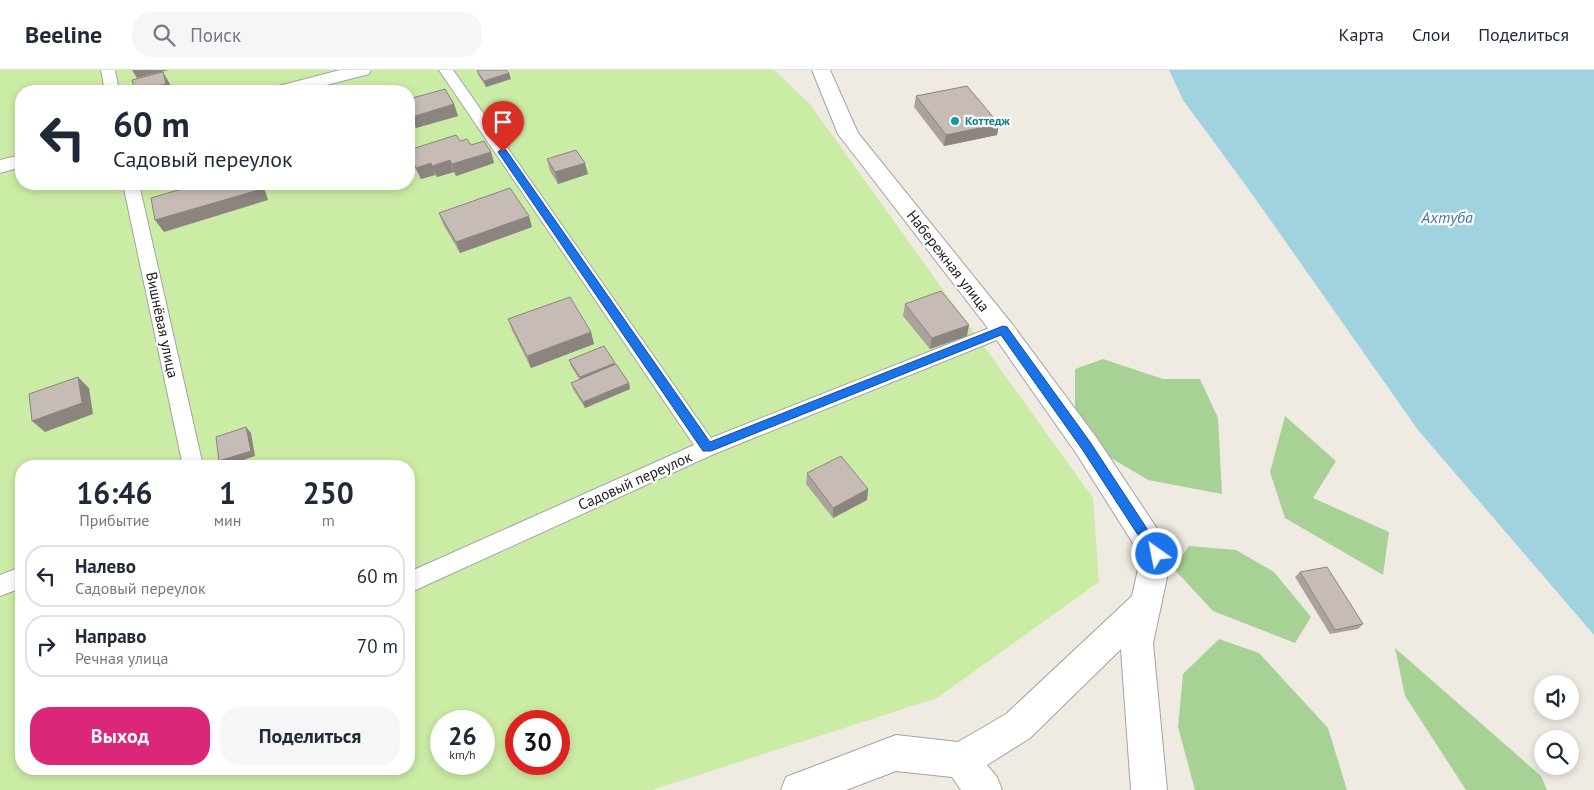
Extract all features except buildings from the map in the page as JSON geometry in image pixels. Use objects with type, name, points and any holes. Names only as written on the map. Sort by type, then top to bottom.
[{"type":"street","points":[[305,85],[362,70]]},
{"type":"street","name":"Набережная улица","points":[[821,70],[848,134],[1003,330],[1086,445],[1157,554],[1137,643],[1149,790]]},
{"type":"street","points":[[0,167],[15,163]]},
{"type":"street","points":[[799,790],[896,753],[961,760],[1018,726],[1145,604]]},
{"type":"street","points":[[961,760],[984,790]]},
{"type":"lane","points":[[108,70],[111,85]]},
{"type":"lane","points":[[446,70],[707,448]]},
{"type":"lane","name":"Вишнёвая улица","points":[[132,190],[192,460]]},
{"type":"lane","name":"Садовый переулок","points":[[415,580],[707,448],[1003,330]]},
{"type":"lane","points":[[0,586],[15,580]]},
{"type":"green space","points":[[0,70],[774,70],[809,103],[1093,498],[1099,582],[937,698],[652,790],[0,790]]},
{"type":"green space","points":[[1103,359],[1163,379],[1200,379],[1218,418],[1222,494],[1148,480],[1106,455],[1075,415],[1075,369]]},
{"type":"green space","points":[[1285,416],[1336,461],[1313,498],[1389,532],[1383,575],[1285,518],[1270,472]]},
{"type":"green space","points":[[1189,546],[1236,550],[1274,572],[1311,617],[1295,643],[1213,611],[1173,568]]},
{"type":"green space","points":[[1219,639],[1259,653],[1328,728],[1347,790],[1195,790],[1178,727],[1183,674]]},
{"type":"green space","points":[[1395,648],[1534,770],[1534,775],[1541,776],[1547,790],[1466,790],[1405,696]]},
{"type":"water","name":"Ахтуба","points":[[1169,70],[1594,70],[1594,635],[1418,430],[1252,194],[1183,100]]},
{"type":"place","name":"Коттедж","points":[[955,121]]},
{"type":"route","points":[[503,152],[707,448],[1003,330],[1086,445],[1157,554]]}]
